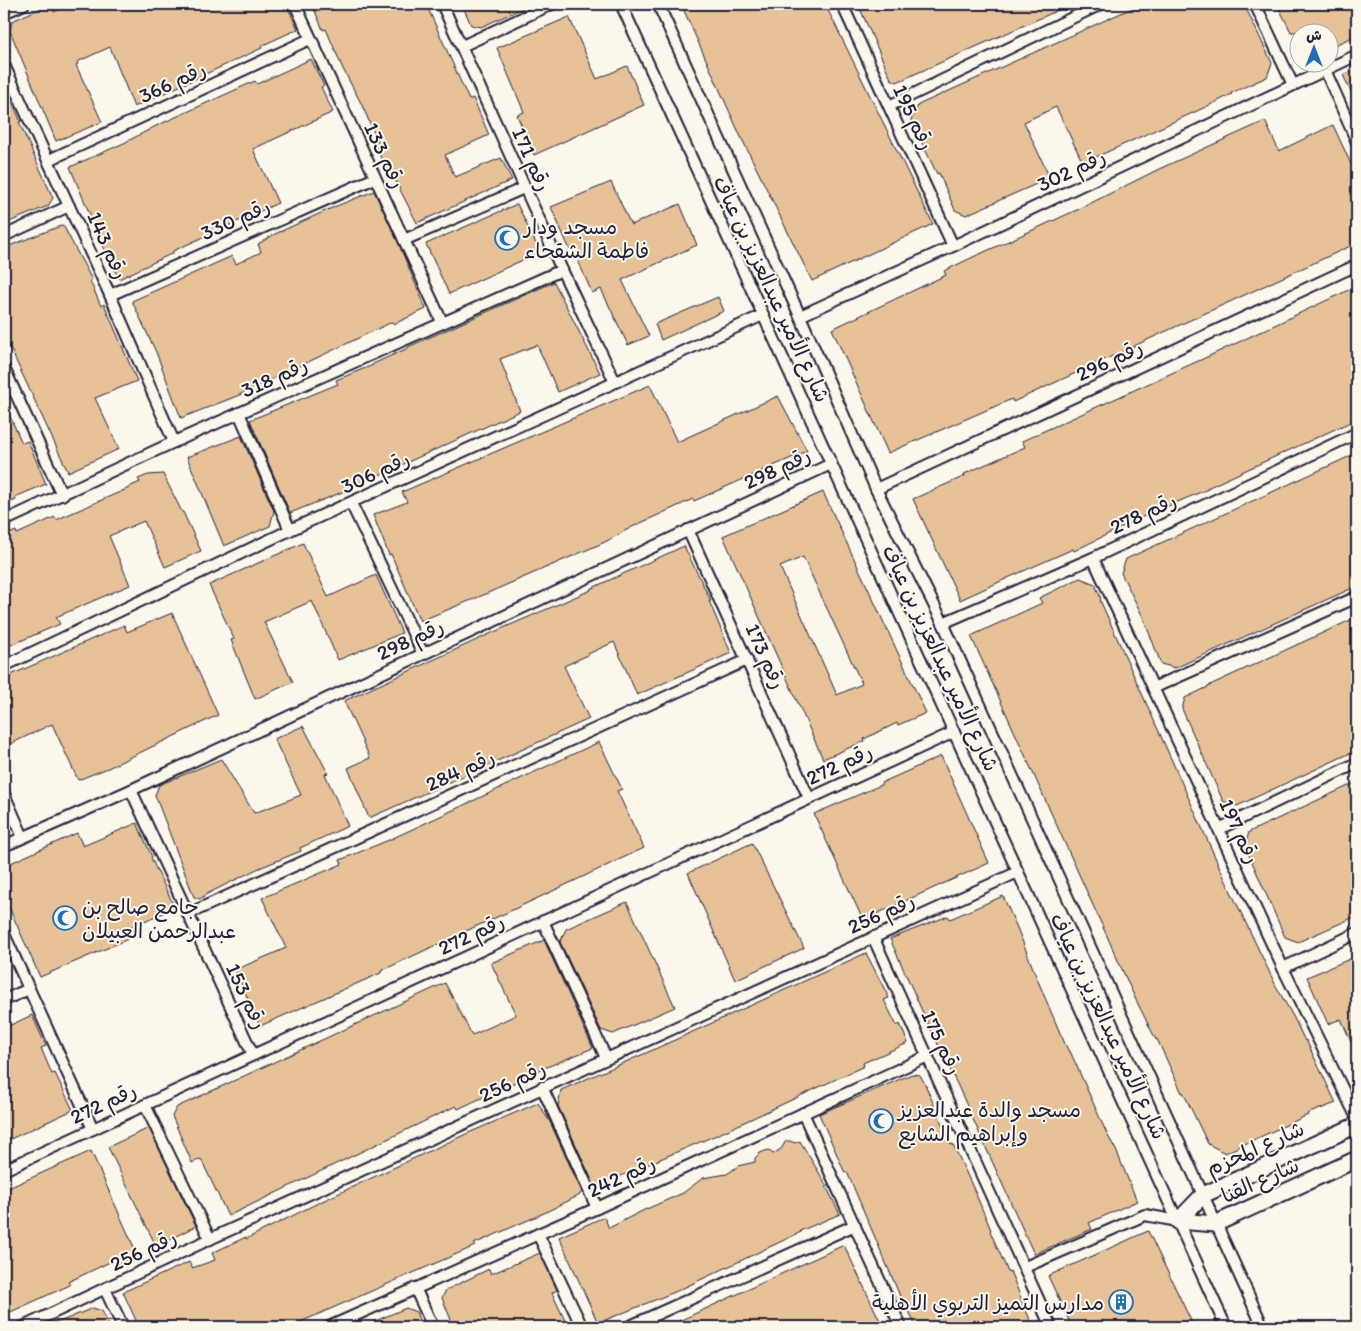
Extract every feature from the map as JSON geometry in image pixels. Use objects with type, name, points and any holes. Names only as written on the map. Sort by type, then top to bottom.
[{"type":"street","points":[[4,13],[24,4]]},
{"type":"street","name":"رقم 133","points":[[295,4],[442,322]]},
{"type":"street","name":"رقم 171","points":[[442,4],[524,188],[615,382]]},
{"type":"street","points":[[462,46],[552,4]]},
{"type":"street","name":"شارع الأمير عبدالعزيز بن عياف","points":[[621,4],[1226,1327]]},
{"type":"street","name":"شارع الأمير عبدالعزيز بن عياف","points":[[658,4],[800,316],[876,489],[943,623],[1263,1327]]},
{"type":"street","name":"رقم 195","points":[[842,4],[953,246]]},
{"type":"street","points":[[889,106],[1101,4]]},
{"type":"street","points":[[1255,4],[1293,86]]},
{"type":"street","name":"رقم 366","points":[[49,160],[310,39]]},
{"type":"street","name":"رقم 302","points":[[1338,64],[1357,55]]},
{"type":"street","name":"رقم 143","points":[[4,65],[70,206],[174,442]]},
{"type":"street","name":"رقم 302","points":[[800,316],[1321,72]]},
{"type":"street","points":[[1326,72],[1357,142]]},
{"type":"street","name":"رقم 330","points":[[110,295],[375,178]]},
{"type":"street","points":[[404,240],[524,188]]},
{"type":"street","points":[[4,236],[70,206]]},
{"type":"street","name":"رقم 296","points":[[876,489],[1357,265]]},
{"type":"street","name":"رقم 318","points":[[4,521],[174,442],[562,270]]},
{"type":"street","name":"رقم 306","points":[[4,666],[290,530],[763,315]]},
{"type":"street","points":[[4,368],[62,495]]},
{"type":"street","points":[[239,413],[290,530]]},
{"type":"street","name":"رقم 278","points":[[943,623],[1093,558],[1357,433]]},
{"type":"street","name":"رقم 298","points":[[4,846],[131,790],[831,464]]},
{"type":"street","points":[[351,503],[423,654]]},
{"type":"street","name":"رقم 173","points":[[688,530],[809,798]]},
{"type":"street","name":"رقم 197","points":[[1093,558],[1283,968],[1357,1118]]},
{"type":"street","points":[[1153,688],[1357,597]]},
{"type":"street","name":"رقم 284","points":[[188,914],[747,660]]},
{"type":"street","name":"رقم 272","points":[[4,1170],[954,732]]},
{"type":"street","points":[[1219,829],[1357,763]]},
{"type":"street","name":"رقم 153","points":[[131,790],[253,1055]]},
{"type":"street","points":[[4,794],[23,837]]},
{"type":"street","name":"رقم 256","points":[[23,1327],[542,1087],[1018,872]]},
{"type":"street","points":[[543,921],[606,1058]]},
{"type":"street","points":[[1283,968],[1357,933]]},
{"type":"street","points":[[4,934],[93,1129]]},
{"type":"street","name":"رقم 175","points":[[873,937],[1051,1327]]},
{"type":"street","points":[[4,1000],[29,989]]},
{"type":"street","name":"رقم 242","points":[[329,1327],[597,1208],[928,1056]]},
{"type":"street","points":[[542,1087],[597,1208]]},
{"type":"street","points":[[146,1105],[210,1239]]},
{"type":"street","points":[[803,1113],[901,1327]]},
{"type":"street","name":"شارع المحزم","points":[[1178,1221],[1203,1195],[1357,1125]]},
{"type":"street","name":"شارع القنا","points":[[1178,1221],[1216,1224],[1357,1159]]},
{"type":"street","points":[[1025,1268],[1145,1214],[1178,1221]]},
{"type":"street","points":[[628,1327],[855,1225]]},
{"type":"street","points":[[538,1234],[582,1327]]},
{"type":"street","points":[[415,1288],[434,1327]]},
{"type":"street","points":[[105,1289],[123,1327]]},
{"type":"building","points":[[50,4],[54,12],[72,4],[286,4],[298,29],[261,46],[262,48],[134,107],[110,47],[77,62],[78,64],[76,65],[102,122],[56,141],[10,31],[12,21]]},
{"type":"building","points":[[312,4],[374,4],[377,10],[392,4],[426,4],[469,100],[473,98],[489,135],[445,155],[455,177],[501,158],[512,180],[417,223],[394,178],[390,179],[375,144],[378,142],[362,105],[343,69],[326,29],[323,30]]},
{"type":"building","points":[[462,4],[532,4],[481,27],[471,25]]},
{"type":"building","points":[[681,4],[825,4],[933,224],[812,281],[740,135]]},
{"type":"building","points":[[858,4],[1072,4],[897,82],[891,79]]},
{"type":"building","points":[[1141,4],[1244,4],[1272,63],[1267,77],[1083,163],[1056,107],[1024,122],[1050,178],[966,215],[955,210],[939,173],[937,174],[911,120],[918,105]]},
{"type":"building","points":[[1277,4],[1357,4],[1357,35],[1338,44],[1338,22],[1288,22],[1288,26]]},
{"type":"building","points":[[569,17],[597,79],[627,66],[644,105],[534,155],[517,115],[524,112],[497,48]]},
{"type":"building","points":[[311,59],[324,86],[321,87],[333,112],[253,149],[278,203],[173,251],[173,253],[119,279],[70,167],[255,81],[257,84]]},
{"type":"building","points":[[1357,69],[1357,104],[1343,75]]},
{"type":"building","points":[[4,83],[53,198],[48,206],[4,224]]},
{"type":"building","points":[[1265,121],[1279,151],[1333,125],[1357,177],[1357,243],[1013,402],[1012,399],[888,453],[832,329],[946,275],[944,271],[971,258]]},
{"type":"building","points":[[611,182],[631,225],[680,204],[697,245],[622,280],[649,336],[628,345],[601,289],[592,293],[573,249],[570,250],[551,207]]},
{"type":"building","points":[[374,191],[426,309],[394,324],[392,322],[237,396],[181,418],[156,352],[132,301],[232,256],[236,264],[261,252],[258,244],[275,234]]},
{"type":"building","points":[[517,204],[540,252],[449,294],[426,244]]},
{"type":"building","points":[[63,225],[92,280],[90,281],[101,306],[104,304],[137,381],[95,398],[119,449],[68,472],[4,335],[4,248]]},
{"type":"building","points":[[554,282],[600,373],[558,392],[537,345],[500,359],[520,411],[340,493],[290,513],[250,420],[338,384],[336,380]]},
{"type":"building","points":[[1357,286],[1357,419],[1208,489],[1140,518],[1074,551],[1073,549],[960,600],[913,499],[1025,447],[1022,441]]},
{"type":"building","points":[[718,297],[724,311],[661,340],[655,324]]},
{"type":"building","points":[[650,385],[677,442],[778,396],[807,451],[694,501],[693,499],[632,527],[605,542],[420,621],[391,554],[389,555],[373,515],[407,502],[402,492]]},
{"type":"building","points":[[4,403],[22,443],[28,441],[46,484],[15,497],[16,500],[4,505]]},
{"type":"building","points":[[241,436],[274,511],[270,526],[224,546],[187,457]]},
{"type":"building","points":[[1357,453],[1357,586],[1175,668],[1161,664],[1143,617],[1121,573],[1126,559]]},
{"type":"building","points":[[163,474],[201,551],[165,567],[144,521],[109,536],[130,585],[56,617],[60,624],[4,648],[4,536],[16,531],[17,534],[55,517],[56,520],[129,488],[140,482],[138,479],[148,475]]},
{"type":"building","points":[[823,492],[926,713],[898,725],[897,723],[864,739],[865,741],[823,759],[723,536]],"holes":[[[803,557],[862,684],[837,695],[780,567]]]},
{"type":"building","points":[[303,543],[328,597],[376,575],[402,633],[338,660],[312,601],[264,622],[293,682],[255,699],[231,640],[234,639],[209,585]]},
{"type":"building","points":[[684,546],[711,601],[709,601],[731,653],[637,695],[614,642],[564,666],[589,719],[369,818],[348,768],[370,758],[344,701]]},
{"type":"building","points":[[1080,578],[1095,584],[1100,600],[1224,877],[1276,986],[1306,1040],[1336,1103],[1307,1114],[1225,1153],[1208,1144],[1135,998],[971,636],[1042,603],[1039,598]]},
{"type":"building","points":[[172,613],[218,715],[108,768],[78,780],[52,724],[4,747],[4,678],[124,625],[127,632]]},
{"type":"building","points":[[1357,617],[1357,750],[1237,806],[1223,801],[1182,709],[1185,698]]},
{"type":"building","points":[[303,726],[328,773],[325,774],[348,826],[300,848],[301,851],[257,869],[200,899],[194,897],[155,795],[159,785],[221,759],[254,813],[301,795],[274,739]]},
{"type":"building","points":[[599,742],[622,789],[617,791],[644,848],[381,971],[381,973],[260,1026],[235,970],[286,948],[262,898],[342,864],[340,860],[389,840]]},
{"type":"building","points":[[941,756],[989,863],[863,920],[814,814]]},
{"type":"building","points":[[1357,782],[1357,916],[1298,942],[1285,937],[1245,846],[1249,832]]},
{"type":"building","name":"جامع صالح بن عبدالرحمن العبيلان","points":[[137,823],[151,858],[175,908],[123,930],[128,939],[40,977],[4,896],[4,866],[77,833],[83,846]]},
{"type":"building","points":[[752,843],[804,948],[735,980],[688,873]]},
{"type":"building","points":[[1003,896],[1060,1033],[1116,1150],[1137,1201],[1089,1223],[1092,1229],[1034,1254],[890,939],[948,916],[950,919]]},
{"type":"building","points":[[627,902],[675,1007],[613,1034],[601,1030],[560,942],[566,929]]},
{"type":"building","points":[[544,940],[593,1048],[525,1076],[458,1109],[456,1106],[228,1216],[201,1159],[192,1163],[172,1116],[177,1107],[445,983],[472,1035],[477,1033],[516,1015],[491,963]]},
{"type":"building","points":[[866,953],[889,998],[884,1000],[897,1026],[900,1024],[908,1043],[863,1063],[864,1066],[721,1133],[595,1187],[558,1106],[561,1090]]},
{"type":"building","points":[[1357,956],[1357,1055],[1341,1019],[1328,1024],[1307,977]]},
{"type":"building","points":[[32,1015],[46,1046],[41,1048],[52,1074],[55,1073],[73,1110],[4,1142],[4,1028]]},
{"type":"building","points":[[912,1074],[920,1075],[925,1084],[951,1145],[953,1144],[975,1192],[990,1231],[1008,1272],[1010,1271],[1033,1327],[986,1327],[983,1320],[967,1327],[916,1327],[908,1309],[906,1310],[847,1172],[845,1173],[819,1114]]},
{"type":"building","points":[[538,1103],[550,1122],[582,1192],[580,1195],[474,1244],[475,1246],[289,1327],[139,1327],[123,1292],[189,1262],[192,1268],[215,1260],[212,1253],[246,1237],[246,1239],[466,1134]]},
{"type":"building","points":[[149,1128],[196,1226],[156,1246],[108,1147]]},
{"type":"building","points":[[786,1141],[795,1143],[800,1141],[821,1176],[840,1214],[800,1231],[677,1291],[598,1323],[559,1237],[604,1217],[609,1228],[683,1193],[703,1178],[727,1174],[738,1166],[755,1162],[755,1158],[760,1153],[768,1150],[773,1154],[781,1149]]},
{"type":"building","points":[[91,1151],[138,1256],[114,1266],[112,1261],[68,1282],[70,1285],[4,1315],[4,1190]]},
{"type":"building","name":"مدارس التميز التربوي الأهلية","points":[[1148,1231],[1194,1327],[1072,1327],[1048,1276]]},
{"type":"building","points":[[844,1245],[883,1327],[666,1327]]},
{"type":"building","points":[[540,1253],[557,1290],[552,1293],[568,1327],[454,1327],[442,1298],[446,1290],[489,1269],[491,1274]]},
{"type":"building","points":[[93,1308],[102,1311],[110,1327],[47,1327]]},
{"type":"building","points":[[406,1308],[416,1312],[422,1327],[361,1327]]},
{"type":"place","name":"مسجد ودار فاطمة الشقحاء","points":[[507,238]]},
{"type":"place","name":"جامع صالح بن عبدالرحمن العبيلان","points":[[65,918]]},
{"type":"place","name":"مسجد والدة عبدالعزيز وإبراهيم الشايع","points":[[881,1121]]},
{"type":"place","name":"مدارس التميز التربوي الأهلية","points":[[1121,1302]]}]
